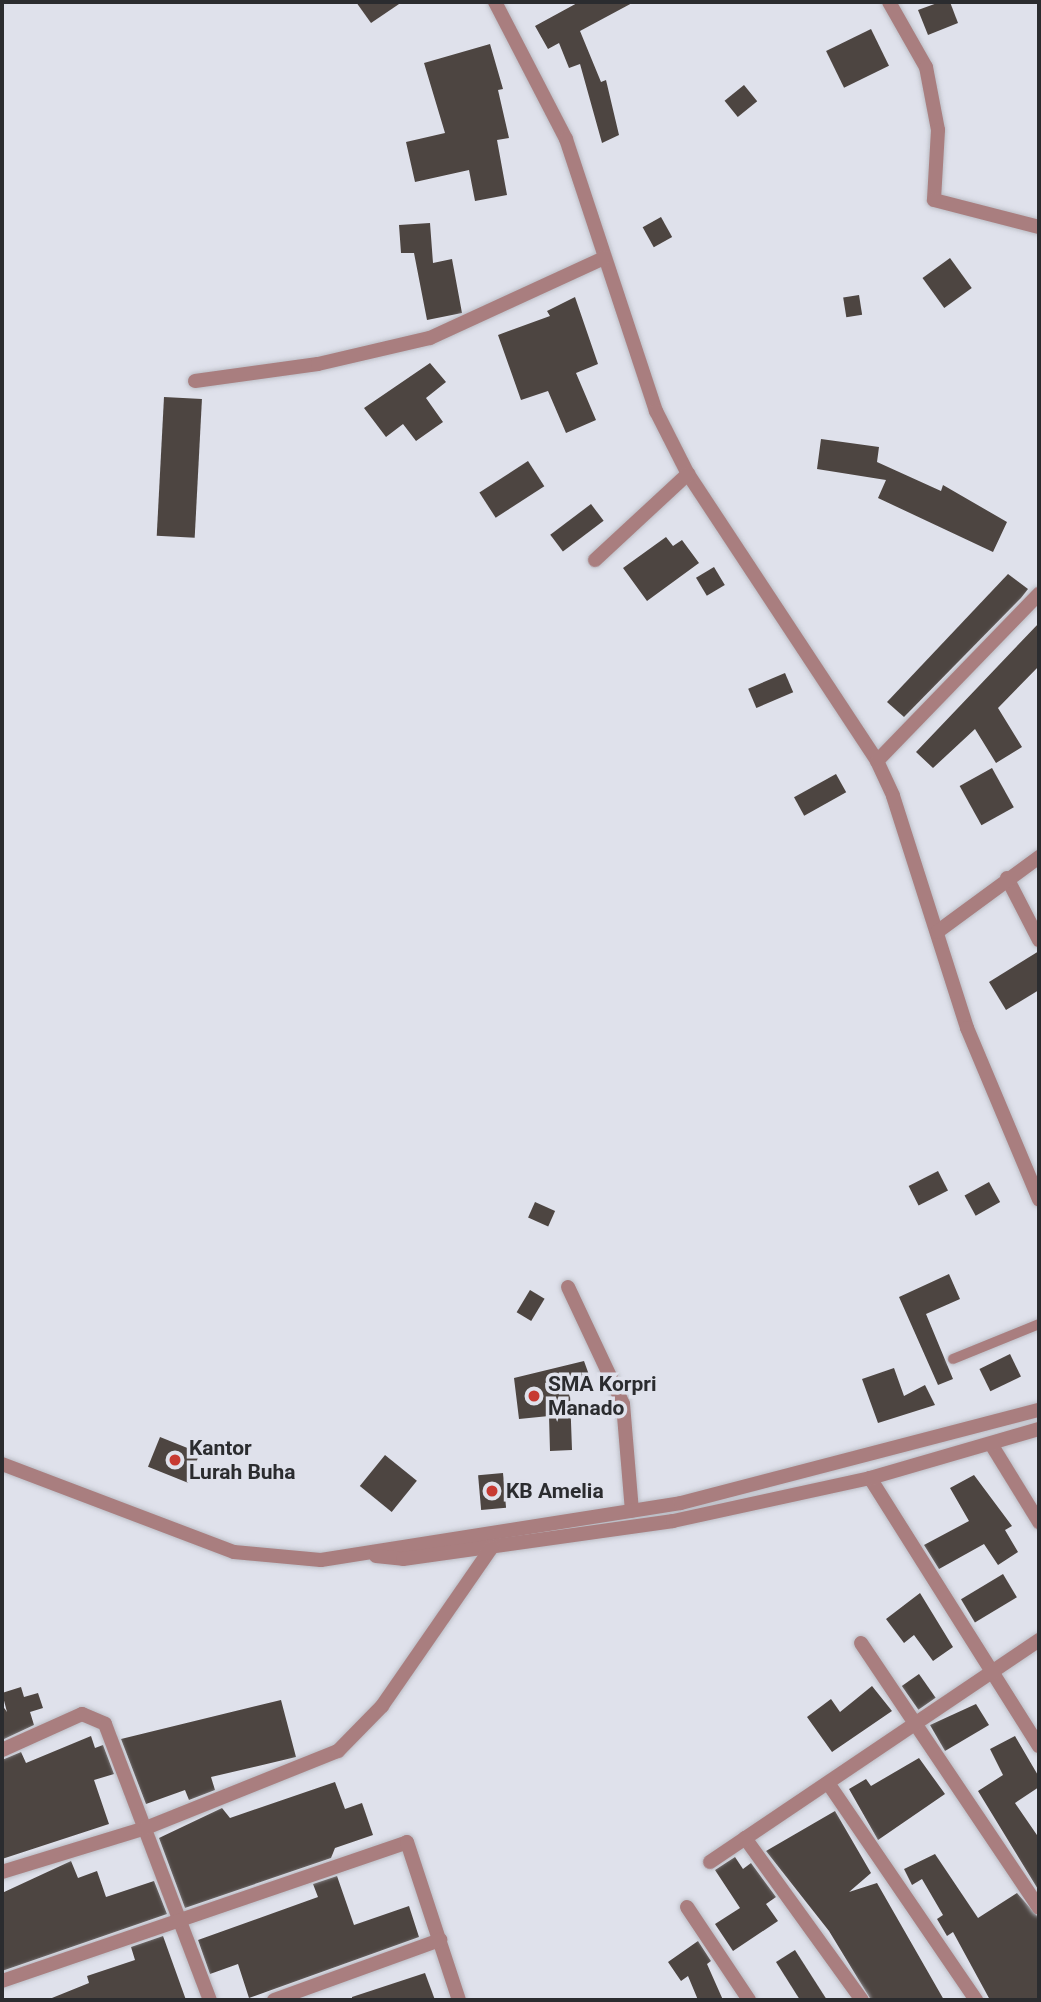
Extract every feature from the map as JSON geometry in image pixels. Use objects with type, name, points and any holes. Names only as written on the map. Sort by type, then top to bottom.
[{"type":"street","points":[[495,2],[566,139],[638,369],[688,474],[877,761],[991,1093],[1039,1199]]},
{"type":"street","points":[[889,2],[926,67],[938,130],[934,200],[1039,227]]},
{"type":"street","points":[[195,381],[318,364],[430,338],[604,258]]},
{"type":"street","points":[[595,560],[688,474]]},
{"type":"street","points":[[877,761],[1039,594]]},
{"type":"street","points":[[937,932],[1039,857]]},
{"type":"street","points":[[1007,878],[1039,940]]},
{"type":"street","points":[[568,1287],[623,1404],[632,1511]]},
{"type":"street","points":[[371,1555],[416,1542],[632,1511],[805,1474],[1039,1410]]},
{"type":"street","points":[[2,1464],[234,1552],[283,1560],[371,1555],[403,1559],[673,1521],[870,1478],[1039,1429]]},
{"type":"street","points":[[990,1444],[1039,1522]]},
{"type":"street","points":[[870,1478],[989,1674],[1039,1746]]},
{"type":"street","points":[[2,1872],[146,1828],[338,1751],[382,1706],[492,1546]]},
{"type":"street","points":[[710,1862],[1039,1640]]},
{"type":"street","points":[[862,1643],[1039,1908]]},
{"type":"street","points":[[2,1750],[82,1714],[95,1715],[105,1724],[146,1828],[178,1923],[210,2000]]},
{"type":"street","points":[[828,1783],[976,2000]]},
{"type":"street","points":[[745,1838],[862,2000]]},
{"type":"street","points":[[2,1981],[178,1923],[407,1842],[459,2000]]},
{"type":"street","points":[[687,1907],[749,2000]]},
{"type":"street","points":[[274,2000],[440,1940]]},
{"type":"lane","points":[[953,1359],[1039,1324]]},
{"type":"building","points":[[356,2],[402,2],[371,23]]},
{"type":"building","points":[[579,2],[634,2],[580,31],[601,82],[606,80],[619,135],[602,143],[580,64],[569,68],[559,43],[548,49],[535,26]]},
{"type":"building","points":[[940,2],[950,2],[958,23],[928,35],[918,10]]},
{"type":"building","points":[[871,29],[889,66],[844,88],[826,51]]},
{"type":"building","points":[[490,44],[503,89],[498,90],[509,138],[497,140],[507,195],[475,201],[469,170],[415,182],[406,142],[445,133],[424,63]]},
{"type":"building","points":[[744,85],[757,101],[738,117],[725,101]]},
{"type":"building","points":[[661,217],[672,237],[654,247],[643,227]]},
{"type":"building","points":[[430,223],[433,263],[452,259],[462,313],[427,320],[414,253],[401,253],[399,225]]},
{"type":"building","points":[[950,258],[972,288],[944,308],[922,278]]},
{"type":"building","points":[[859,295],[862,315],[846,317],[843,298]]},
{"type":"building","points":[[575,297],[598,364],[576,373],[596,420],[566,433],[548,391],[521,400],[498,335],[550,316],[547,311]]},
{"type":"building","points":[[430,363],[446,382],[426,398],[443,422],[416,441],[403,424],[386,437],[364,408]]},
{"type":"building","points":[[164,397],[202,399],[195,538],[157,536]]},
{"type":"building","points":[[821,439],[879,447],[877,462],[941,491],[943,485],[1007,522],[993,552],[878,498],[886,480],[817,469]]},
{"type":"building","points":[[528,461],[544,486],[496,518],[479,493]]},
{"type":"building","points":[[591,504],[604,521],[563,551],[550,535]]},
{"type":"building","points":[[666,537],[673,546],[682,540],[699,563],[647,601],[623,568]]},
{"type":"building","points":[[714,567],[725,585],[707,596],[696,578]]},
{"type":"building","points":[[1008,574],[1028,589],[904,717],[887,702]]},
{"type":"building","points":[[1039,623],[1039,666],[998,708],[1022,747],[996,763],[975,729],[933,768],[916,752]]},
{"type":"building","points":[[785,673],[793,692],[756,708],[748,689]]},
{"type":"building","points":[[992,768],[1014,807],[981,825],[960,786]]},
{"type":"building","points":[[836,774],[846,792],[804,816],[794,797]]},
{"type":"building","points":[[1039,951],[1039,990],[1006,1010],[989,982]]},
{"type":"building","points":[[938,1171],[948,1191],[919,1206],[909,1186]]},
{"type":"building","points":[[989,1182],[1000,1202],[976,1216],[965,1196]]},
{"type":"building","points":[[535,1202],[555,1211],[548,1226],[528,1218]]},
{"type":"building","points":[[949,1274],[960,1299],[926,1314],[953,1379],[938,1385],[899,1297]]},
{"type":"building","points":[[530,1290],[545,1299],[531,1321],[517,1312]]},
{"type":"building","points":[[1010,1354],[1021,1376],[990,1391],[979,1369]]},
{"type":"building","points":[[584,1361],[593,1386],[570,1394],[572,1450],[550,1451],[549,1416],[519,1419],[514,1378]]},
{"type":"building","points":[[894,1368],[904,1396],[925,1385],[935,1405],[878,1423],[862,1379]]},
{"type":"building","name":"Kantor Lurah Buha","points":[[160,1437],[200,1453],[188,1483],[148,1467]]},
{"type":"building","points":[[385,1455],[417,1481],[392,1512],[360,1486]]},
{"type":"building","name":"KB Amelia","points":[[503,1473],[506,1508],[481,1510],[478,1475]]},
{"type":"building","points":[[974,1475],[1012,1526],[1005,1530],[1018,1552],[998,1565],[984,1544],[939,1569],[924,1545],[969,1521],[950,1488]]},
{"type":"building","points":[[1003,1574],[1017,1597],[975,1622],[961,1599]]},
{"type":"building","points":[[920,1593],[953,1647],[933,1661],[914,1635],[904,1643],[886,1619]]},
{"type":"building","points":[[919,1674],[936,1698],[918,1710],[902,1686]]},
{"type":"building","points":[[872,1686],[892,1711],[832,1752],[807,1717],[831,1699],[840,1712]]},
{"type":"building","points":[[21,1687],[24,1697],[38,1693],[43,1708],[30,1712],[34,1725],[2,1740],[2,1705],[7,1712],[2,1693]]},
{"type":"building","points":[[281,1700],[296,1757],[211,1777],[215,1790],[189,1800],[185,1790],[146,1804],[121,1739]]},
{"type":"building","points":[[976,1704],[989,1725],[945,1751],[930,1725]]},
{"type":"building","points":[[91,1736],[95,1748],[103,1745],[114,1774],[94,1780],[109,1824],[2,1859],[2,1760],[21,1752],[26,1763]]},
{"type":"building","points":[[1015,1736],[1039,1777],[1039,1787],[1015,1803],[1039,1838],[1039,1891],[978,1791],[1003,1775],[990,1749]]},
{"type":"building","points":[[919,1758],[945,1794],[878,1840],[849,1789],[866,1779],[871,1786]]},
{"type":"building","points":[[335,1782],[345,1809],[362,1803],[373,1835],[335,1848],[331,1858],[185,1908],[159,1838],[222,1808],[230,1818]]},
{"type":"building","points":[[835,1811],[871,1873],[849,1892],[877,1883],[944,2000],[871,2000],[829,1931],[766,1851]]},
{"type":"building","points":[[935,1854],[978,1918],[1017,1893],[1039,1918],[1039,2000],[990,2000],[953,1932],[947,1936],[937,1919],[943,1915],[922,1879],[912,1885],[904,1869]]},
{"type":"building","points":[[735,1857],[743,1869],[751,1863],[776,1897],[766,1904],[778,1921],[733,1951],[715,1924],[740,1908],[715,1870]]},
{"type":"building","points":[[71,1861],[78,1878],[97,1871],[106,1897],[154,1881],[167,1914],[2,1971],[2,1893]]},
{"type":"building","points":[[337,1876],[354,1925],[409,1906],[419,1937],[249,1998],[238,1964],[210,1974],[198,1940],[318,1897],[313,1884]]},
{"type":"building","points":[[163,1936],[186,2000],[47,2000],[89,1983],[87,1976],[135,1960],[131,1947]]},
{"type":"building","points":[[698,1941],[711,1961],[707,1964],[723,2000],[698,2000],[688,1976],[681,1981],[668,1962]]},
{"type":"building","points":[[795,1950],[827,2000],[800,2000],[776,1962]]},
{"type":"building","points":[[425,1973],[435,2000],[352,2000],[352,1997]]},
{"type":"place","name":"SMA Korpri Manado","points":[[534,1396]]},
{"type":"place","name":"Kantor Lurah Buha","points":[[175,1460]]},
{"type":"place","name":"KB Amelia","points":[[492,1491]]}]
